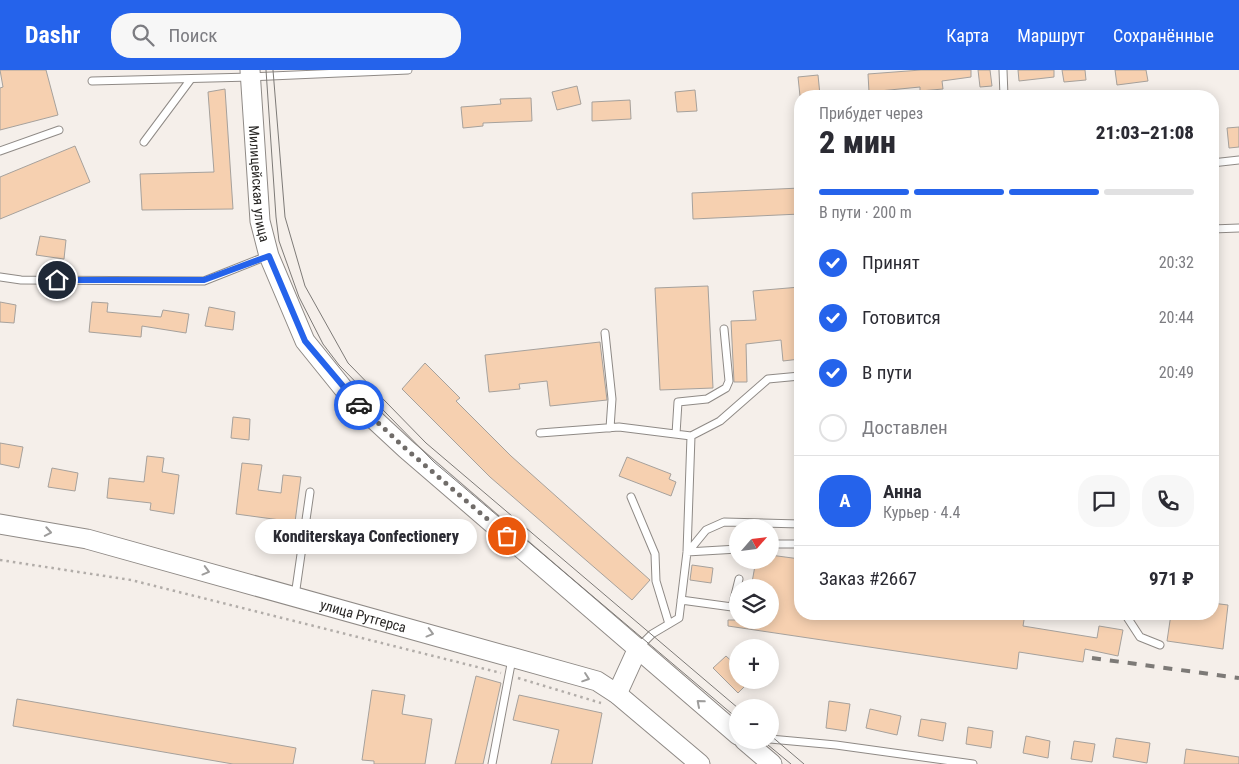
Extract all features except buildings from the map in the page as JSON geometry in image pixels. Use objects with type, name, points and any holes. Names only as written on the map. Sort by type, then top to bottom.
[{"type":"main road","name":"Милицейская улица","points":[[250,74],[260,221],[269,256],[305,341],[351,398],[406,449],[638,648]]},
{"type":"main road","name":"улица Рутгерса","points":[[0,524],[87,538],[597,681],[610,699],[700,764]]},
{"type":"main road","points":[[610,699],[638,648],[729,725]]},
{"type":"main road","points":[[756,749],[772,764]]},
{"type":"lane","points":[[92,81],[408,70]]},
{"type":"lane","points":[[1003,70],[1004,90]]},
{"type":"lane","points":[[144,142],[192,79]]},
{"type":"lane","points":[[0,151],[59,130]]},
{"type":"lane","points":[[1219,162],[1239,160]]},
{"type":"lane","points":[[1219,229],[1239,228]]},
{"type":"lane","points":[[0,277],[22,280],[204,280],[269,256]]},
{"type":"lane","points":[[676,434],[678,402],[707,399],[726,388],[729,381],[724,329]]},
{"type":"lane","points":[[605,333],[612,399],[610,428]]},
{"type":"lane","points":[[540,433],[610,428],[691,436],[720,421],[768,379],[794,377]]},
{"type":"lane","points":[[638,648],[644,640],[679,618],[687,552],[691,436]]},
{"type":"lane","points":[[295,596],[310,492]]},
{"type":"lane","points":[[631,497],[656,554],[656,580],[669,624]]},
{"type":"lane","points":[[687,552],[706,530],[724,522],[794,524]]},
{"type":"lane","points":[[779,544],[794,544]]},
{"type":"lane","points":[[687,552],[729,550]]},
{"type":"lane","points":[[681,600],[729,606]]},
{"type":"lane","points":[[1129,620],[1140,637],[1160,645]]},
{"type":"lane","points":[[492,764],[512,656]]},
{"type":"lane","points":[[779,740],[836,745],[973,764]]},
{"type":"path","points":[[0,560],[132,580],[610,699]]},
{"type":"tram line","points":[[266,70],[279,241],[299,297],[323,344],[339,365],[434,462],[729,711]]},
{"type":"tram line","points":[[273,70],[285,217],[305,286],[348,363],[426,443],[729,700]]},
{"type":"tram line","points":[[779,743],[804,764]]},
{"type":"tram line","points":[[773,749],[791,764]]},
{"type":"railway","points":[[1092,658],[1239,678]]},
{"type":"way so far","points":[[359,405],[406,449],[507,536]]},
{"type":"place","name":"Konditerskaya Confectionery","points":[[507,536]]},
{"type":"route","points":[[57,280],[204,280],[269,256],[305,341],[351,398],[359,405]]}]
